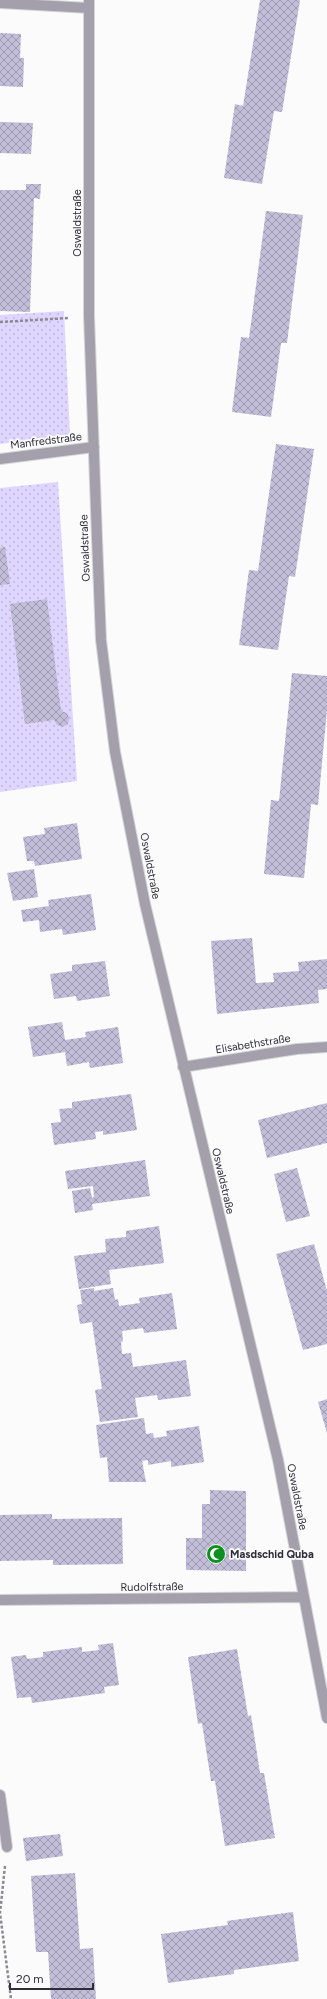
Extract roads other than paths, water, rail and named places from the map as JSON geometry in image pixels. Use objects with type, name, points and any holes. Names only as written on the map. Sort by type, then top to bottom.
[{"type":"street","points":[[0,3],[89,4]]},
{"type":"street","name":"Oswaldstraße","points":[[89,4],[89,316],[101,640],[116,752],[145,904],[278,1460],[327,1718]]},
{"type":"street","name":"Manfredstraße","points":[[0,459],[94,447]]},
{"type":"street","name":"Elisabethstraße","points":[[184,1067],[297,1049],[327,1047]]},
{"type":"street","name":"Rudolfstraße","points":[[0,1600],[304,1598]]},
{"type":"street","points":[[0,1794],[7,1847]]},
{"type":"place","name":"Masdschid Quba","points":[[216,1554]]}]
